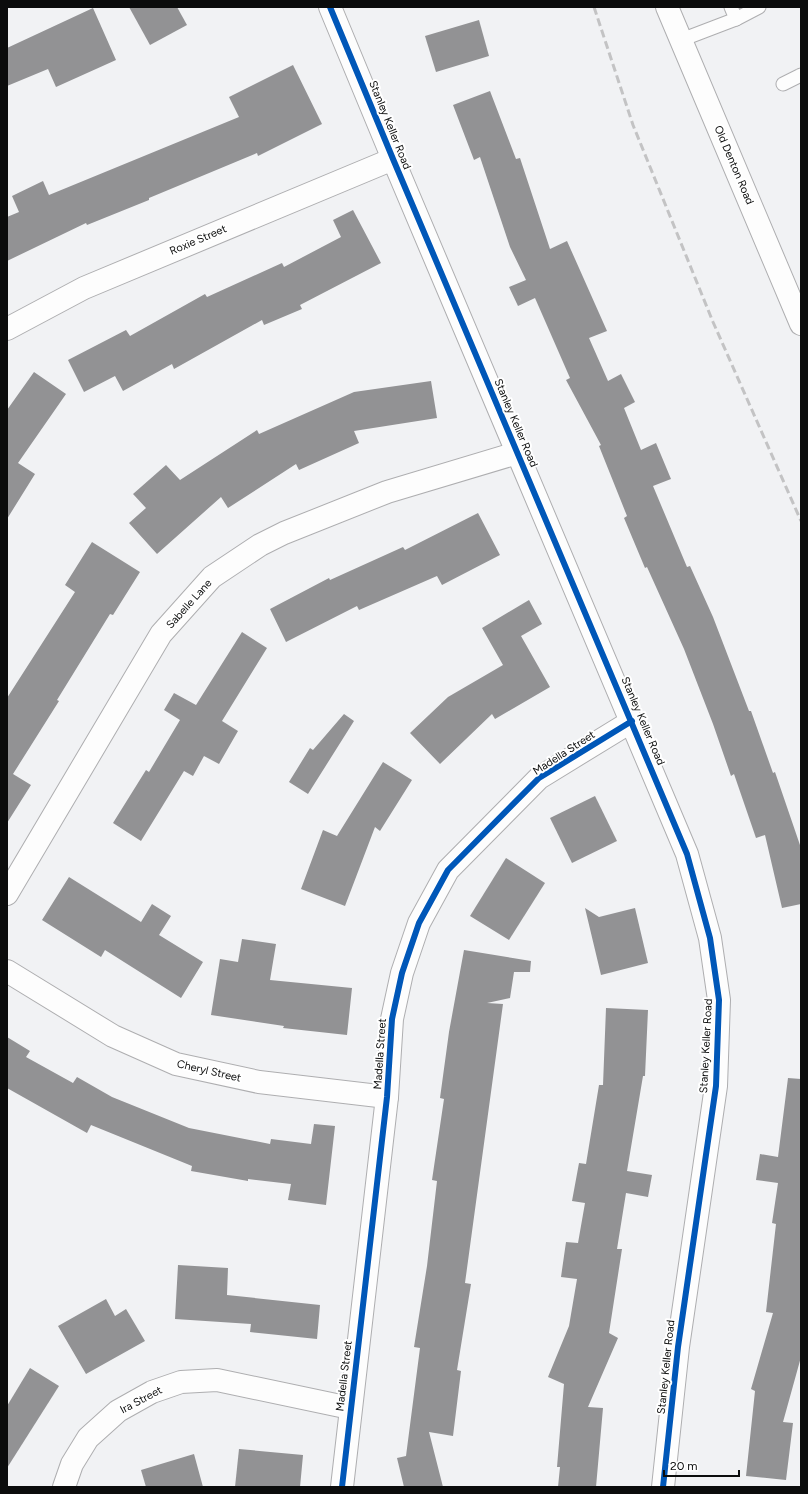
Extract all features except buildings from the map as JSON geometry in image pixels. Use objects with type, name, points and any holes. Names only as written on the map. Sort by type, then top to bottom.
[{"type":"street","name":"Stanley Keller Road","points":[[330,7],[517,453],[688,854],[710,938],[719,1000],[716,1086],[678,1347],[663,1487]]},
{"type":"street","name":"Old Denton Road","points":[[667,7],[801,324]]},
{"type":"street","name":"Roxie Street","points":[[7,329],[84,288],[393,159]]},
{"type":"street","name":"Sabelle Lane","points":[[7,894],[161,634],[212,577],[260,545],[284,533],[387,492],[517,453]]},
{"type":"street","name":"Madella Street","points":[[342,1487],[387,1097],[392,1019],[402,973],[419,923],[448,870],[539,778],[632,721]]},
{"type":"street","name":"Cheryl Street","points":[[7,971],[113,1036],[176,1064],[259,1082],[387,1097]]},
{"type":"street","name":"Ira Street","points":[[64,1487],[72,1464],[88,1438],[118,1412],[152,1392],[181,1382],[217,1380],[350,1408]]},
{"type":"lane","points":[[681,40],[733,13],[759,7]]},
{"type":"lane","points":[[783,84],[801,75]]},
{"type":"railway","points":[[594,7],[633,125],[713,322],[801,521]]},
{"type":"cycle path","points":[[330,7],[687,854],[710,938],[719,1000],[716,1086],[678,1347],[663,1487]]},
{"type":"cycle path","points":[[342,1487],[387,1097],[392,1019],[402,973],[419,923],[448,870],[539,778],[632,721]]}]
